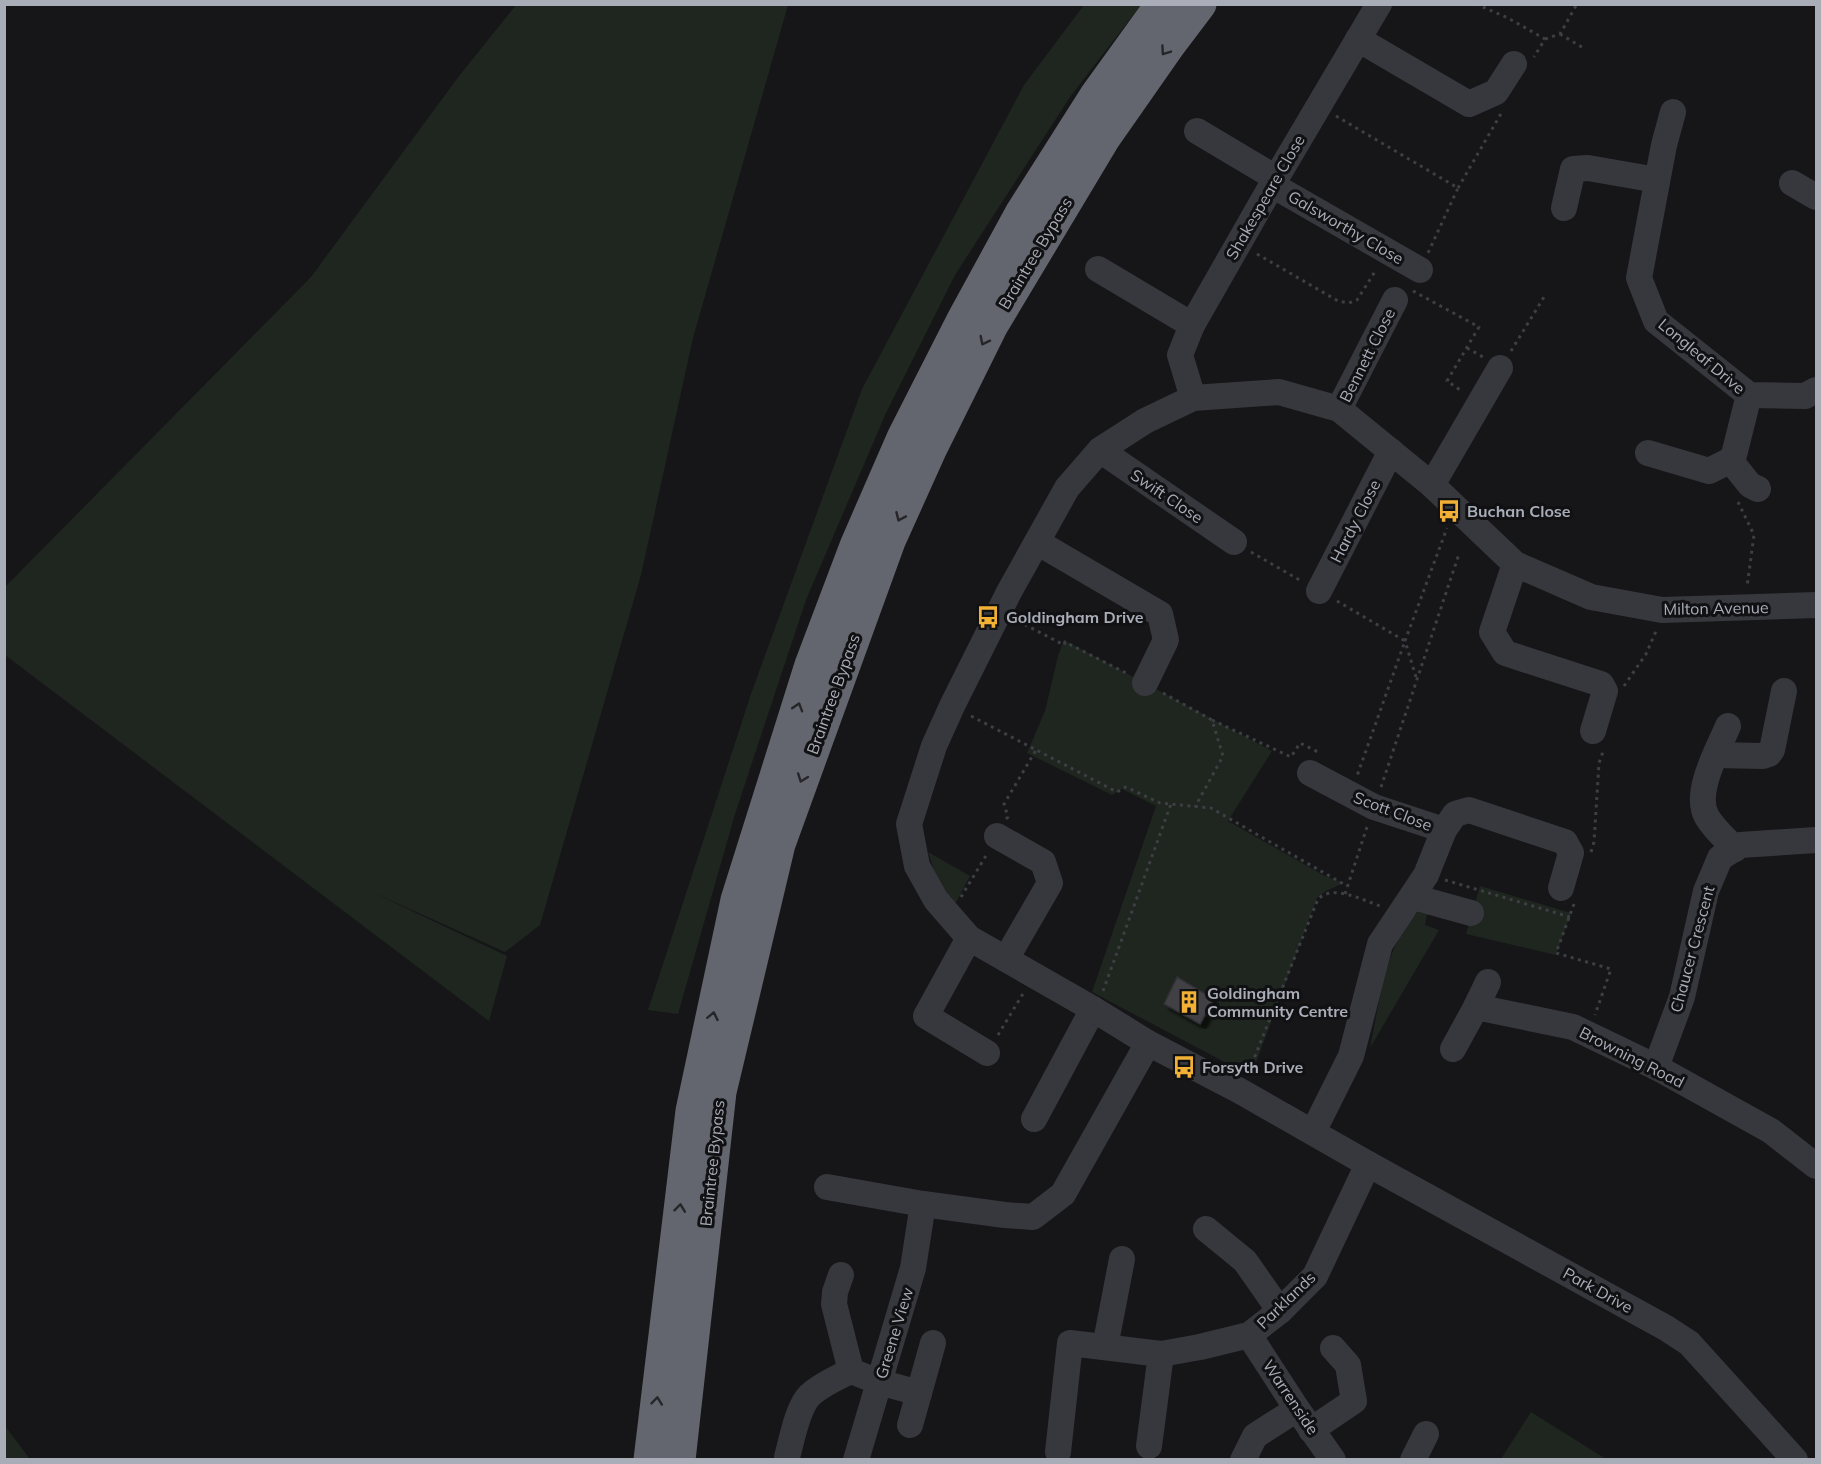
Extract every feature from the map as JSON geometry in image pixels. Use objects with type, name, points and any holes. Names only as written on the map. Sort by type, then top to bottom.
[{"type":"highway","name":"Braintree Bypass","points":[[650,1460],[692,1111],[737,900],[811,665],[856,546],[903,438],[963,320],[1028,202],[1095,97],[1162,4]]},
{"type":"highway","name":"Braintree Bypass","points":[[679,1460],[720,1092],[778,844],[889,541],[930,450],[987,335],[1104,138],[1200,4]]},
{"type":"street","name":"Shakespeare Close","points":[[1193,398],[1180,354],[1192,325],[1379,4]]},
{"type":"street","points":[[1358,39],[1469,104],[1496,92],[1514,64]]},
{"type":"street","name":"Longleaf Drive","points":[[1673,112],[1647,178],[1639,278],[1656,321],[1749,395],[1805,396],[1816,390]]},
{"type":"street","name":"Galsworthy Close","points":[[1197,131],[1274,182],[1420,270]]},
{"type":"street","points":[[1564,208],[1572,169],[1588,168],[1647,178]]},
{"type":"street","points":[[1792,183],[1816,197]]},
{"type":"street","points":[[1098,269],[1192,325]]},
{"type":"street","name":"Bennett Close","points":[[1339,409],[1395,300]]},
{"type":"street","points":[[1432,485],[1500,368]]},
{"type":"street","points":[[1368,1164],[1240,1091],[1148,1043],[969,938],[936,900],[917,866],[909,824],[934,746],[1004,601],[1067,488],[1100,450],[1145,421],[1193,398],[1279,392],[1339,409],[1432,485],[1515,564],[1492,632],[1505,652],[1601,684],[1605,691],[1599,738]]},
{"type":"street","points":[[1648,453],[1675,455],[1709,471],[1733,459],[1749,395]]},
{"type":"street","name":"Swift Close","points":[[1100,450],[1234,542]]},
{"type":"street","name":"Hardy Close","points":[[1319,591],[1391,451]]},
{"type":"street","points":[[1725,463],[1750,485],[1758,489]]},
{"type":"street","points":[[1037,542],[1160,614],[1166,640],[1145,683]]},
{"type":"street","name":"Milton Avenue","points":[[1515,564],[1591,597],[1662,610],[1816,605]]},
{"type":"street","points":[[1716,755],[1763,756],[1769,754],[1772,750],[1784,691]]},
{"type":"street","points":[[1728,726],[1702,791],[1702,805],[1707,818],[1735,849],[1740,845],[1816,840]]},
{"type":"street","name":"Scott Close","points":[[1320,766],[1374,807],[1444,830]]},
{"type":"street","points":[[1313,1132],[1351,1056],[1380,944],[1426,875],[1444,830],[1455,814],[1469,810],[1566,842],[1571,853],[1568,895]]},
{"type":"street","points":[[997,836],[1043,862],[1050,883],[1006,958]]},
{"type":"street","name":"Chaucer Crescent","points":[[1656,1067],[1682,997],[1706,891],[1720,858],[1735,849]]},
{"type":"street","points":[[1407,905],[1471,913]]},
{"type":"street","points":[[969,938],[926,1016],[987,1053]]},
{"type":"street","points":[[1453,1049],[1488,982]]},
{"type":"street","name":"Browning Road","points":[[1476,1007],[1573,1027],[1656,1067],[1771,1131],[1816,1166]]},
{"type":"street","points":[[1034,1119],[1094,1010]]},
{"type":"street","points":[[826,1187],[923,1204],[1005,1215],[1033,1216],[1063,1194],[1148,1043]]},
{"type":"street","name":"Parklands","points":[[1058,1452],[1070,1342],[1161,1354],[1249,1335],[1280,1311],[1315,1276],[1368,1164]]},
{"type":"street","name":"Park Drive","points":[[1368,1164],[1689,1342],[1796,1460]]},
{"type":"street","name":"Greene View","points":[[856,1460],[913,1268],[923,1204]]},
{"type":"street","points":[[1206,1229],[1245,1261],[1280,1311]]},
{"type":"street","points":[[1105,1347],[1122,1259]]},
{"type":"street","points":[[841,1275],[835,1292],[834,1304],[851,1371]]},
{"type":"street","name":"Warrenside","points":[[1249,1335],[1333,1460]]},
{"type":"street","points":[[910,1425],[933,1343]]},
{"type":"street","points":[[1311,1430],[1354,1401],[1348,1365],[1333,1348]]},
{"type":"street","points":[[1149,1446],[1161,1354]]},
{"type":"street","points":[[787,1457],[801,1408],[809,1396],[836,1378],[851,1371],[879,1382],[920,1393]]},
{"type":"street","points":[[1243,1460],[1255,1436],[1297,1409]]},
{"type":"street","points":[[1413,1460],[1426,1434]]},
{"type":"path","points":[[1545,39],[1560,34],[1577,4]]},
{"type":"path","points":[[1560,34],[1585,49]]},
{"type":"path","points":[[1319,106],[1458,188],[1420,270]]},
{"type":"path","points":[[1500,368],[1544,297]]},
{"type":"path","points":[[1725,463],[1754,534],[1744,608]]},
{"type":"path","points":[[1348,769],[1358,774],[1455,507]]},
{"type":"path","points":[[1234,542],[1405,641],[1417,678]]},
{"type":"path","points":[[1345,894],[1459,554]]},
{"type":"path","points":[[1624,686],[1646,654],[1661,621],[1662,610]]},
{"type":"path","points":[[952,706],[1117,792],[1126,786],[1160,803],[1211,808],[1347,886]]},
{"type":"path","points":[[1212,720],[1291,757],[1300,743],[1320,766]]},
{"type":"path","points":[[1591,853],[1594,842],[1599,738]]},
{"type":"path","points":[[1094,1010],[1171,804]]},
{"type":"path","points":[[1426,875],[1570,917]]},
{"type":"path","points":[[1240,1091],[1318,899],[1323,894],[1345,894],[1407,905]]},
{"type":"path","points":[[1568,895],[1570,917],[1556,953],[1611,969],[1588,1035]]},
{"type":"path","points":[[987,1053],[1034,975]]},
{"type":"shaded area","points":[[516,5],[788,5],[693,338],[641,575],[540,925],[505,952],[372,892],[507,956],[489,1021],[5,655],[4,588],[311,277],[459,76]]},
{"type":"shaded area","points":[[1084,5],[1141,5],[1070,97],[955,275],[886,413],[806,600],[735,814],[678,1014],[648,1010],[751,694],[862,389],[1024,85]]},
{"type":"shaded area","points":[[1064,640],[1272,751],[1228,821],[1325,876],[1344,883],[1317,898],[1251,1076],[1092,992],[1156,806],[1122,789],[1112,795],[1027,753],[1045,711]]},
{"type":"shaded area","points":[[928,852],[970,876],[954,906],[934,870]]},
{"type":"shaded area","points":[[1480,886],[1571,913],[1556,955],[1466,934]]},
{"type":"shaded area","points":[[1418,912],[1427,914],[1425,925],[1439,930],[1370,1048],[1380,994],[1391,957],[1407,925]]},
{"type":"shaded area","points":[[1531,1412],[1606,1459],[1501,1459]]},
{"type":"shaded area","points":[[5,1426],[30,1459],[5,1459]]},
{"type":"building","name":"Goldingham Community Centre","points":[[1177,977],[1214,999],[1200,1024],[1164,1004]]},
{"type":"place","name":"Buchan Close","points":[[1449,511]]},
{"type":"place","name":"Goldingham Drive","points":[[988,617]]},
{"type":"place","name":"Goldingham Community Centre","points":[[1189,1002]]},
{"type":"place","name":"Forsyth Drive","points":[[1184,1067]]}]
